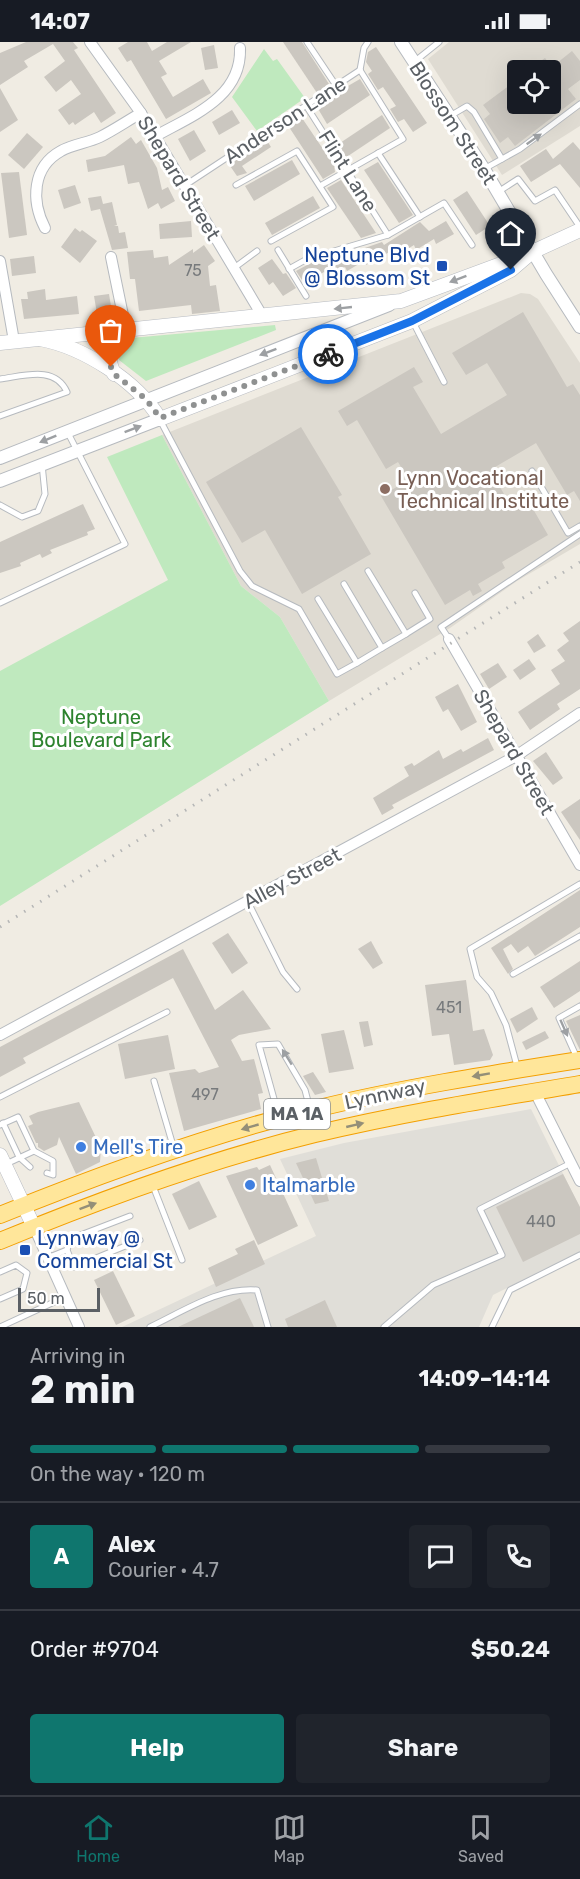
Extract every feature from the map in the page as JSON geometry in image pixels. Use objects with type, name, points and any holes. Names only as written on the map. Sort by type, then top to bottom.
[{"type":"highway","name":"Lynnway","points":[[0,1215],[57,1192],[175,1151],[310,1110],[419,1086],[579,1060]]},
{"type":"highway","name":"Lynnway","points":[[0,1242],[34,1227],[152,1184],[262,1148],[440,1107],[580,1084]]},
{"type":"main road","points":[[0,343],[401,301],[532,252],[580,229]]},
{"type":"main road","points":[[40,339],[69,346],[114,374],[146,399],[160,418],[412,321],[511,270],[532,252]]},
{"type":"main road","points":[[114,374],[108,354],[109,347],[117,336],[126,330]]},
{"type":"main road","points":[[3,1166],[34,1227]]},
{"type":"street","name":"Shepard Street","points":[[90,42],[141,113],[262,317]]},
{"type":"street","name":"Blossom Street","points":[[402,42],[484,169],[532,252],[580,327]]},
{"type":"street","points":[[154,137],[225,93],[238,71],[240,48]]},
{"type":"street","points":[[45,228],[36,197],[36,185],[45,164],[61,151],[100,137],[141,113]]},
{"type":"street","points":[[111,257],[126,330]]},
{"type":"street","points":[[0,261],[15,342]]},
{"type":"street","points":[[0,458],[401,301]]},
{"type":"street","points":[[0,481],[160,418]]},
{"type":"street","name":"Shepard Street","points":[[448,639],[580,866]]},
{"type":"street","name":"Alley Street","points":[[0,1035],[516,756],[580,713]]},
{"type":"street","points":[[535,1092],[580,1181]]},
{"type":"street","points":[[34,1227],[79,1327]]},
{"type":"lane","points":[[307,42],[337,87]]},
{"type":"lane","name":"Anderson Lane","points":[[184,186],[360,70],[361,59],[368,42]]},
{"type":"lane","points":[[414,62],[439,42]]},
{"type":"lane","points":[[320,186],[404,139],[360,70]]},
{"type":"lane","points":[[484,169],[538,136],[580,104]]},
{"type":"lane","points":[[449,117],[467,106],[474,112],[502,159]]},
{"type":"lane","name":"Flint Lane","points":[[307,107],[349,169],[388,235]]},
{"type":"lane","points":[[236,185],[297,151],[333,207],[271,241]]},
{"type":"lane","points":[[378,153],[420,217]]},
{"type":"lane","points":[[498,192],[518,179],[535,201],[555,190],[580,229]]},
{"type":"lane","points":[[289,269],[307,259],[388,235],[444,203],[472,245]]},
{"type":"lane","points":[[278,250],[306,296]]},
{"type":"lane","points":[[234,269],[257,251]]},
{"type":"lane","points":[[412,321],[444,382]]},
{"type":"lane","points":[[0,379],[47,374],[63,383],[67,393],[0,416]]},
{"type":"lane","points":[[160,418],[240,571],[252,586],[298,609],[337,674],[430,619],[415,593]]},
{"type":"lane","points":[[0,603],[125,544],[67,431]]},
{"type":"lane","points":[[0,505],[22,517],[38,511],[45,494],[42,464]]},
{"type":"lane","points":[[532,471],[568,533],[580,526]]},
{"type":"lane","points":[[448,639],[441,627],[580,534]]},
{"type":"lane","points":[[368,571],[406,634]]},
{"type":"lane","points":[[344,584],[382,648]]},
{"type":"lane","points":[[318,598],[357,663]]},
{"type":"lane","points":[[518,1070],[506,1025],[491,993],[477,977],[470,949],[580,884]]},
{"type":"lane","points":[[248,902],[283,972],[297,989]]},
{"type":"lane","points":[[513,974],[580,936]]},
{"type":"lane","points":[[579,1060],[559,1018],[580,1006]]},
{"type":"lane","points":[[0,1097],[167,1012]]},
{"type":"lane","points":[[274,1120],[274,1099],[259,1045],[278,1044],[304,1090],[310,1110]]},
{"type":"lane","points":[[154,1081],[175,1151]]},
{"type":"lane","points":[[30,1167],[19,1157],[2,1124],[18,1117],[34,1151],[53,1161],[50,1174],[57,1192]]},
{"type":"lane","points":[[3,1166],[34,1151]]},
{"type":"lane","points":[[384,1327],[433,1285],[502,1255],[480,1209],[571,1163]]},
{"type":"lane","points":[[152,1184],[182,1260]]},
{"type":"lane","points":[[130,1216],[70,1239],[67,1250],[74,1267],[140,1240]]},
{"type":"lane","points":[[47,1258],[67,1250]]},
{"type":"lane","points":[[492,1327],[510,1290],[580,1255]]},
{"type":"lane","points":[[0,1272],[16,1265],[27,1273],[23,1289],[0,1299]]},
{"type":"lane","points":[[150,1327],[217,1295],[242,1288],[257,1290],[268,1327]]},
{"type":"lane","points":[[0,1327],[65,1297]]},
{"type":"shaded area","points":[[449,42],[580,42],[580,126],[502,175],[428,59]]},
{"type":"shaded area","name":"Lynn Vocational Technical Institute","points":[[521,293],[530,294],[538,299],[580,363],[580,544],[517,581],[450,628],[329,701],[280,617],[241,586],[162,435]]},
{"type":"shaded area","points":[[531,1109],[580,1208],[580,1252],[493,1295],[479,1327],[122,1327],[316,1236],[280,1159],[344,1143]]},
{"type":"green space","points":[[264,49],[273,61],[277,59],[305,98],[257,131],[232,97]]},
{"type":"green space","points":[[275,325],[276,330],[146,381],[119,360],[120,346],[131,338]]},
{"type":"green space","name":"Neptune Boulevard Park","points":[[162,435],[241,586],[280,617],[329,701],[0,906],[0,671],[168,580],[107,457]]},
{"type":"building","points":[[26,42],[73,42],[78,48],[74,50],[116,113],[101,123],[94,112],[75,125],[73,122],[69,125],[58,110],[81,94],[71,80],[56,92],[44,77],[65,61],[53,44],[24,61],[28,67],[0,85],[0,53]]},
{"type":"building","points":[[128,42],[147,42],[152,51],[167,42],[191,42],[159,61],[167,74],[161,77],[173,97],[203,79],[211,93],[166,119],[131,60],[127,62],[118,48]]},
{"type":"building","points":[[283,42],[302,42],[329,84],[317,93]]},
{"type":"building","points":[[214,45],[218,68],[205,70],[201,48]]},
{"type":"building","points":[[376,47],[427,123],[413,132],[404,119],[398,122],[390,109],[396,106],[383,87],[378,90],[368,74],[372,71],[366,62],[368,52]]},
{"type":"building","points":[[572,51],[580,61],[580,80],[568,89],[576,99],[561,111],[561,60]]},
{"type":"building","points":[[360,79],[370,95],[327,124],[317,107],[324,103],[322,101]]},
{"type":"building","points":[[507,87],[507,114],[557,114],[515,146],[508,137],[500,143],[484,119],[490,114],[483,105]]},
{"type":"building","points":[[0,88],[18,120],[0,132]]},
{"type":"building","points":[[232,110],[240,123],[219,135],[212,122]]},
{"type":"building","points":[[382,115],[390,128],[345,158],[337,145]]},
{"type":"building","points":[[302,118],[325,152],[329,150],[337,163],[334,165],[335,172],[323,179],[289,127]]},
{"type":"building","points":[[194,130],[206,151],[190,161],[178,139]]},
{"type":"building","points":[[27,133],[43,147],[24,169],[8,155]]},
{"type":"building","points":[[131,137],[136,144],[141,140],[157,168],[162,190],[168,187],[175,201],[161,209],[158,203],[148,209],[139,182],[128,184],[124,165],[88,172],[86,160],[105,156]]},
{"type":"building","points":[[266,139],[271,147],[242,166],[247,173],[237,176],[228,163]]},
{"type":"building","points":[[573,142],[580,150],[580,188],[560,164],[531,182],[520,166],[546,149],[553,159]]},
{"type":"building","points":[[292,160],[300,174],[254,201],[245,186]]},
{"type":"building","points":[[378,162],[413,215],[399,223],[364,170]]},
{"type":"building","points":[[19,172],[27,235],[9,238],[1,173]]},
{"type":"building","points":[[341,180],[376,233],[361,238],[327,188]]},
{"type":"building","points":[[75,185],[81,203],[64,209],[58,190]]},
{"type":"building","points":[[467,191],[490,226],[476,235],[453,200]]},
{"type":"building","points":[[101,196],[103,204],[112,202],[117,225],[114,226],[118,226],[119,233],[125,232],[128,248],[112,250],[100,209],[91,211],[88,198]]},
{"type":"building","points":[[313,196],[320,208],[272,235],[265,223]]},
{"type":"building","points":[[191,221],[192,237],[160,239],[159,224]]},
{"type":"building","points":[[446,221],[454,234],[436,244],[434,239],[416,250],[414,245],[396,256],[393,250],[366,265],[364,261],[347,271],[345,267],[327,277],[324,272],[306,283],[296,271],[317,261],[319,264],[330,257],[338,255],[339,257],[382,242],[384,245],[420,222],[429,231]]},
{"type":"building","points":[[75,228],[80,232],[82,230],[97,241],[80,263],[61,247]]},
{"type":"building","points":[[204,245],[215,261],[208,266],[210,286],[216,285],[220,311],[192,314],[191,305],[139,311],[135,279],[130,279],[127,252],[153,250],[154,258],[168,256],[169,265],[193,249],[193,253]]},
{"type":"building","points":[[34,256],[36,273],[12,276],[10,259]]},
{"type":"building","points":[[272,259],[283,274],[286,273],[296,288],[283,296],[273,282],[269,285],[258,268]]},
{"type":"building","points":[[45,289],[46,300],[77,296],[79,314],[24,319],[21,299],[28,299],[27,292]]},
{"type":"building","points":[[109,294],[112,312],[97,314],[94,296]]},
{"type":"building","points":[[523,312],[567,387],[573,384],[580,395],[580,501],[574,491],[567,495],[536,443],[490,470],[514,511],[529,502],[548,535],[502,562],[505,568],[478,584],[482,591],[473,596],[470,590],[445,605],[381,496],[409,480],[398,462],[386,469],[357,420],[347,426],[338,411],[414,367],[423,382],[413,387],[441,434],[507,395],[487,363],[466,375],[452,353]]},
{"type":"building","points":[[301,427],[342,495],[338,497],[371,554],[302,594],[265,530],[242,543],[206,482]]},
{"type":"building","points":[[83,504],[95,529],[87,532],[88,535],[50,550],[52,553],[42,558],[40,554],[20,563],[21,566],[0,573],[0,542]]},
{"type":"building","points":[[580,621],[580,689],[557,704],[560,709],[530,730],[518,712],[560,684],[551,670],[565,661],[557,650],[569,641],[563,633]]},
{"type":"building","points":[[538,634],[546,646],[534,653],[527,642]]},
{"type":"building","points":[[529,659],[536,669],[520,680],[513,670]]},
{"type":"building","points":[[498,663],[507,677],[489,689],[480,674]]},
{"type":"building","points":[[458,684],[477,722],[461,731],[448,709],[443,712],[435,697]]},
{"type":"building","points":[[488,738],[494,750],[392,805],[394,808],[382,815],[373,798],[409,776],[404,767],[412,763],[414,766],[439,750],[443,759],[461,749],[463,752]]},
{"type":"building","points":[[546,752],[563,778],[553,785],[533,761]]},
{"type":"building","points":[[580,799],[580,840],[561,812]]},
{"type":"building","points":[[580,890],[580,927],[535,956],[528,946],[518,953],[511,944],[503,949],[513,969],[508,974],[491,948]]},
{"type":"building","points":[[228,933],[248,963],[232,974],[212,943]]},
{"type":"building","points":[[371,941],[383,963],[373,969],[358,949]]},
{"type":"building","points":[[183,949],[215,1010],[243,990],[271,1029],[239,1035],[231,1040],[242,1061],[254,1059],[263,1093],[258,1094],[261,1109],[184,1131],[169,1073],[195,1069],[199,1073],[219,1067],[173,978],[23,1058],[26,1063],[0,1077],[0,1047]]},
{"type":"building","points":[[580,961],[580,991],[554,1008],[540,987]]},
{"type":"building","points":[[466,980],[473,1031],[484,1029],[493,1055],[490,1060],[454,1065],[449,1034],[432,1036],[425,985]]},
{"type":"building","points":[[532,1007],[538,1019],[517,1033],[510,1019]]},
{"type":"building","points":[[580,1015],[580,1050],[566,1021]]},
{"type":"building","points":[[368,1021],[373,1045],[364,1047],[359,1022]]},
{"type":"building","points":[[344,1030],[354,1069],[329,1073],[321,1034]]},
{"type":"building","points":[[545,1031],[549,1038],[526,1050],[522,1042]]},
{"type":"building","points":[[168,1035],[175,1069],[125,1079],[118,1044]]},
{"type":"building","points":[[313,1072],[326,1092],[315,1095],[303,1076]]},
{"type":"building","points":[[79,1102],[101,1148],[100,1162],[76,1174],[59,1137],[57,1145],[44,1151],[38,1147],[28,1126],[33,1124],[29,1116]]},
{"type":"building","points":[[316,1158],[329,1201],[315,1204],[296,1163]]},
{"type":"building","points":[[270,1165],[298,1226],[258,1245],[226,1176],[257,1167],[259,1170]]},
{"type":"building","points":[[563,1174],[580,1207],[580,1234],[523,1262],[496,1207]]},
{"type":"building","points":[[199,1181],[217,1217],[189,1230],[172,1194]]},
{"type":"building","points":[[254,1240],[265,1264],[216,1287],[208,1268],[238,1254],[235,1249]]},
{"type":"building","points":[[113,1271],[135,1316],[116,1325],[94,1280]]},
{"type":"building","points":[[240,1298],[254,1327],[178,1327]]},
{"type":"building","points":[[325,1300],[337,1327],[288,1327],[285,1319]]},
{"type":"railway","points":[[0,927],[580,562]]},
{"type":"way so far","points":[[111,367],[114,374],[126,381],[146,399],[160,418],[328,354]]},
{"type":"place","name":"Neptune Blvd @ Blossom St","points":[[442,266]]},
{"type":"place","name":"Lynn Vocational Technical Institute","points":[[385,489]]},
{"type":"place","name":"Mell's Tire","points":[[81,1147]]},
{"type":"place","name":"Italmarble","points":[[250,1185]]},
{"type":"place","name":"Lynnway @ Commercial St","points":[[25,1250]]},
{"type":"route","points":[[328,354],[412,321],[511,270]]}]
